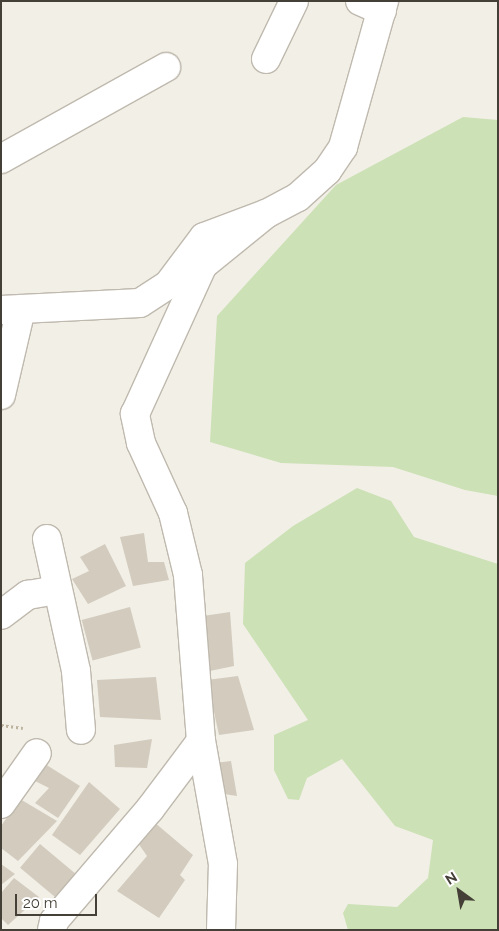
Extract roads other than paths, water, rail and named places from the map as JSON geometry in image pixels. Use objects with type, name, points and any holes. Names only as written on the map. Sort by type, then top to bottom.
[{"type":"street","points":[[266,59],[294,1]]},
{"type":"street","points":[[220,930],[223,864],[201,741],[188,575],[173,513],[141,443],[135,414],[203,265],[266,214],[311,186],[343,147],[375,4]]},
{"type":"street","points":[[1,160],[166,67]]},
{"type":"street","points":[[1,395],[11,310],[140,303],[168,285],[204,237],[266,214]]},
{"type":"street","points":[[48,539],[57,590],[76,671],[81,730]]},
{"type":"street","points":[[1,615],[28,595],[57,590]]},
{"type":"street","points":[[52,930],[54,921],[150,810],[201,741]]},
{"type":"street","points":[[1,804],[37,753]]}]
